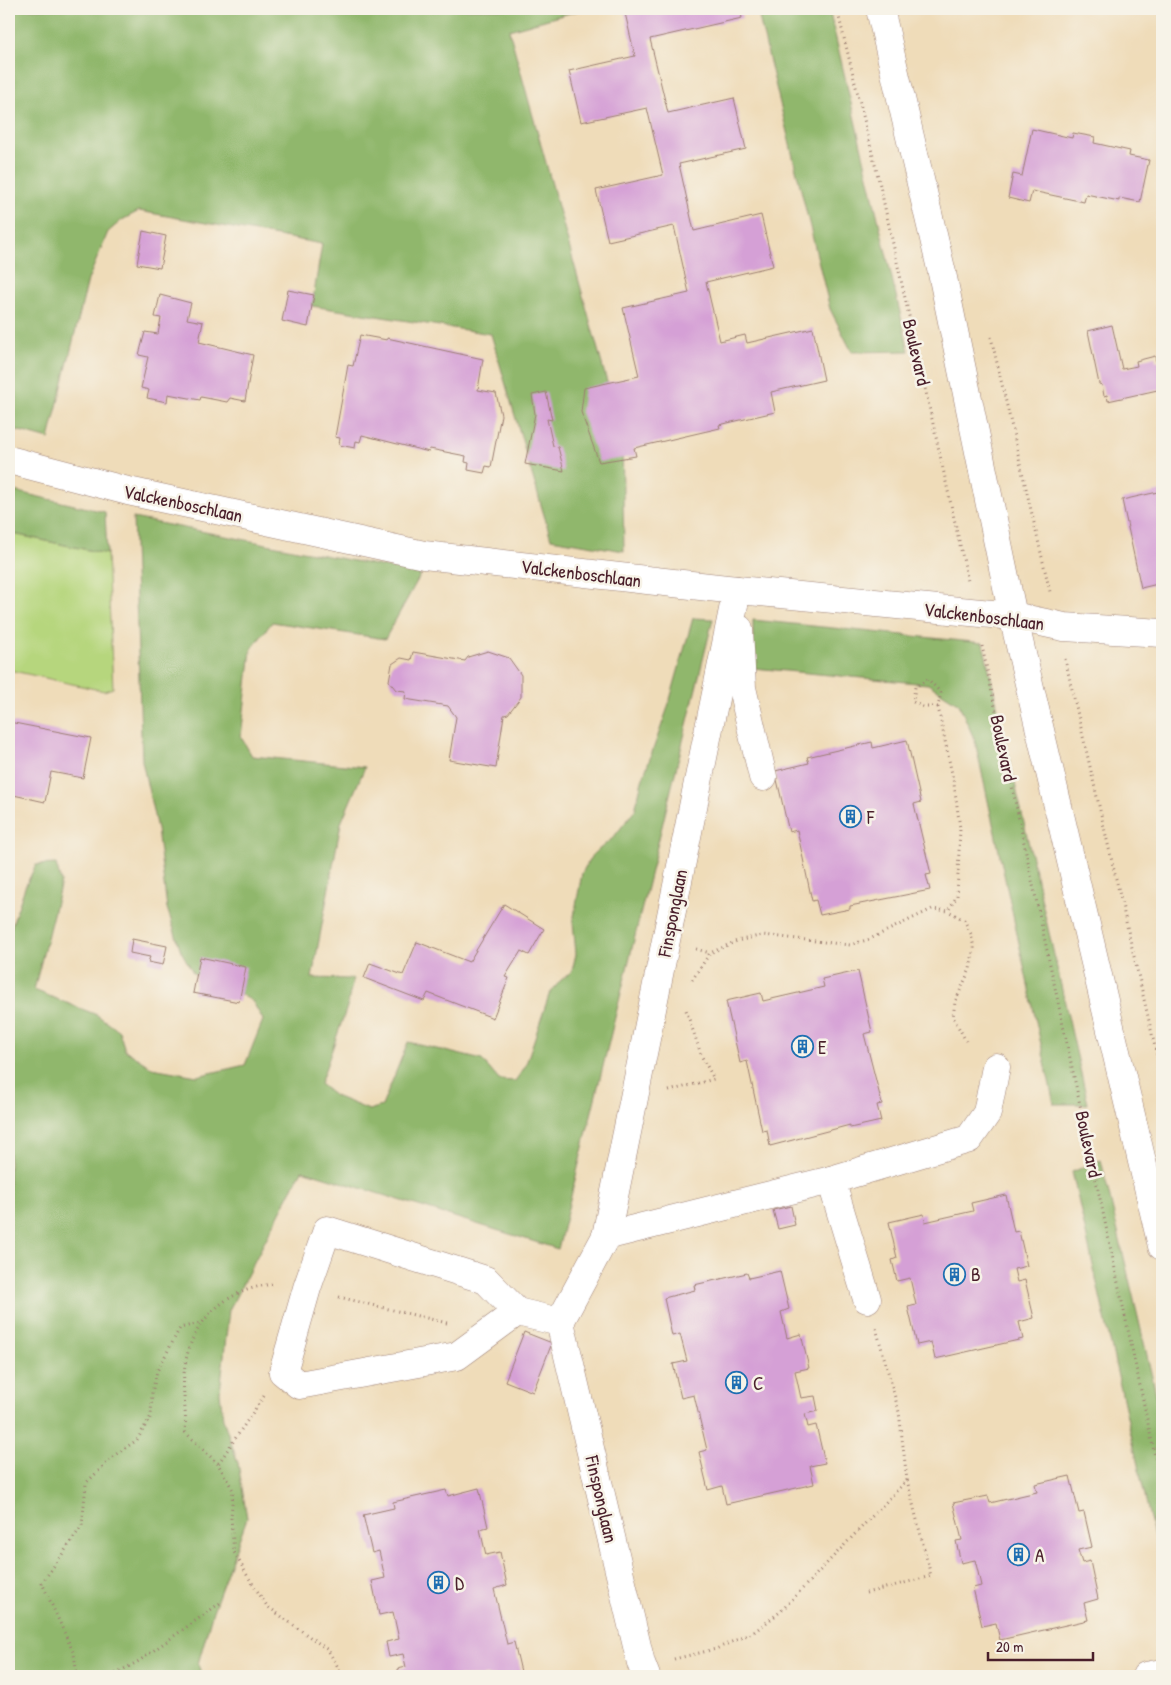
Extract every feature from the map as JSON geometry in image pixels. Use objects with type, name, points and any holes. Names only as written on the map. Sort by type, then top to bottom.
[{"type":"street","name":"Boulevard","points":[[880,9],[944,283],[1012,616],[1162,1246]]},
{"type":"street","name":"Valckenboschlaan","points":[[9,460],[128,491],[424,555],[737,590],[1012,616],[1058,626],[1162,633]]},
{"type":"street","points":[[737,590],[742,688],[764,777]]},
{"type":"street","name":"Finsponglaan","points":[[644,1669],[560,1322],[606,1236],[737,590]]},
{"type":"street","points":[[606,1236],[831,1180],[969,1139],[987,1113],[996,1067]]},
{"type":"street","points":[[831,1180],[867,1299]]},
{"type":"street","points":[[517,1312],[456,1356],[299,1384],[283,1372],[306,1288],[327,1230],[486,1280],[517,1312],[560,1322]]},
{"type":"street","points":[[1146,1676],[1162,1673]]},
{"type":"path","name":"Boulevard","points":[[837,9],[879,181],[975,612],[1162,1489]]},
{"type":"path","points":[[990,336],[1162,1077]]},
{"type":"path","points":[[938,707],[923,707],[913,702],[915,687],[928,679],[941,693],[938,707],[954,784],[960,828],[957,896],[948,911]]},
{"type":"path","points":[[691,981],[710,954],[737,941],[763,935],[850,945],[870,939],[932,909],[948,911],[964,920],[971,934],[974,948],[970,969],[955,1002],[953,1017],[966,1041]]},
{"type":"path","points":[[633,1101],[714,1079],[693,1032],[686,1010],[688,1000]]},
{"type":"path","points":[[866,1594],[931,1576],[907,1480],[899,1412],[867,1299]]},
{"type":"path","points":[[77,1676],[74,1654],[42,1583],[82,1526],[86,1482],[115,1455],[137,1440],[151,1416],[152,1393],[157,1371],[180,1328],[200,1323]]},
{"type":"path","points":[[283,1372],[261,1398],[218,1464],[233,1490],[230,1518],[234,1552],[267,1606],[328,1650],[343,1676]]},
{"type":"path","points":[[644,1669],[716,1649],[754,1632],[780,1612],[907,1480]]},
{"type":"path","points":[[111,1676],[139,1661],[223,1601]]},
{"type":"green space","points":[[9,9],[584,9],[509,30],[622,436],[624,551],[551,539],[491,334],[312,306],[322,244],[139,211],[122,220],[108,232],[88,280],[49,439],[9,428],[9,272],[15,233],[9,191]]},
{"type":"green space","points":[[757,9],[829,9],[909,351],[852,352],[830,309]]},
{"type":"green space","points":[[9,490],[105,512],[107,554],[9,533]]},
{"type":"green space","points":[[133,518],[421,574],[385,639],[272,622],[251,650],[241,737],[252,756],[365,767],[341,823],[312,978],[353,979],[347,1007],[320,1084],[335,1096],[369,1110],[382,1106],[408,1042],[482,1060],[499,1080],[515,1081],[525,1067],[549,995],[560,981],[572,971],[576,954],[573,922],[582,873],[592,855],[613,838],[635,810],[642,781],[667,710],[693,618],[713,619],[558,1249],[302,1170],[229,1310],[220,1392],[223,1419],[238,1463],[247,1518],[213,1611],[198,1664],[202,1676],[9,1676],[9,934],[25,887],[36,865],[56,864],[61,882],[34,990],[97,1015],[119,1031],[125,1050],[152,1068],[197,1076],[245,1065],[263,1020],[253,1002],[227,985],[194,974],[181,951],[167,908],[157,829],[142,761]]},
{"type":"green space","points":[[9,533],[107,554],[113,688],[104,691],[9,670]]},
{"type":"green space","points":[[753,620],[983,643],[1088,1104],[1054,1104],[975,741],[959,704],[928,684],[753,668]]},
{"type":"green space","points":[[1101,1160],[1162,1419],[1162,1572],[1072,1172]]},
{"type":"building","points":[[641,9],[740,9],[742,18],[650,39],[668,113],[734,98],[746,149],[679,164],[694,231],[761,215],[773,266],[706,282],[720,341],[745,335],[747,343],[813,328],[824,380],[771,392],[775,412],[719,425],[720,428],[634,448],[636,456],[599,462],[581,412],[584,388],[639,376],[623,308],[689,293],[674,226],[608,241],[596,190],[663,175],[647,108],[581,122],[569,71],[635,56],[625,13]]},
{"type":"building","points":[[1032,129],[1072,138],[1073,133],[1095,137],[1094,143],[1130,151],[1129,156],[1149,160],[1140,202],[1119,198],[1119,201],[1086,194],[1084,202],[1032,191],[1029,203],[1008,198],[1013,174],[1022,176]]},
{"type":"building","points":[[143,231],[166,236],[160,268],[137,264]]},
{"type":"building","points":[[288,290],[314,295],[308,327],[282,321]]},
{"type":"building","points":[[160,295],[191,303],[187,319],[203,322],[199,342],[253,355],[245,401],[230,398],[227,402],[201,397],[200,400],[168,394],[167,402],[147,398],[149,390],[141,388],[148,357],[139,355],[145,332],[158,334],[161,318],[155,317]]},
{"type":"building","points":[[1112,325],[1122,369],[1137,366],[1136,361],[1155,356],[1156,361],[1162,360],[1162,389],[1108,401],[1107,395],[1104,396],[1102,385],[1099,384],[1088,331]]},
{"type":"building","points":[[360,335],[387,340],[387,338],[483,359],[478,390],[496,393],[501,415],[491,467],[486,466],[484,473],[468,470],[469,463],[465,462],[466,456],[430,449],[429,452],[362,435],[360,442],[356,441],[355,448],[339,445],[340,438],[335,437],[348,365],[353,366]]},
{"type":"building","points":[[546,392],[552,420],[547,419],[553,446],[558,447],[564,471],[525,464],[535,414],[532,395]]},
{"type":"building","points":[[1162,491],[1162,583],[1141,588],[1122,500]]},
{"type":"building","points":[[488,651],[509,658],[521,675],[521,697],[508,714],[504,715],[496,768],[449,760],[456,717],[448,706],[405,699],[406,691],[396,690],[389,681],[392,664],[401,658],[411,660],[413,652],[465,661],[468,657]]},
{"type":"building","points":[[9,722],[91,738],[83,778],[51,772],[45,802],[9,794]]},
{"type":"building","points":[[1162,737],[1162,755],[1158,751],[1159,740]]},
{"type":"building","name":"F","points":[[907,740],[921,802],[914,804],[931,874],[926,875],[930,890],[850,906],[850,909],[820,915],[816,900],[812,901],[797,830],[789,832],[775,771],[809,763],[807,757],[872,742],[873,748]]},
{"type":"building","points":[[504,904],[544,929],[529,955],[521,951],[505,977],[509,978],[493,1018],[428,993],[424,1001],[364,978],[370,963],[403,975],[417,942],[469,962]]},
{"type":"building","points":[[132,939],[167,946],[163,965],[148,962],[150,957],[130,953]]},
{"type":"building","points":[[200,957],[246,967],[239,1002],[193,993]]},
{"type":"building","name":"E","points":[[858,971],[872,1032],[864,1034],[882,1104],[877,1105],[881,1121],[850,1128],[850,1125],[770,1146],[767,1130],[762,1131],[747,1061],[740,1063],[726,1001],[761,993],[763,1001],[824,987],[822,979]]},
{"type":"building","name":"B","points":[[1006,1195],[1014,1232],[1019,1231],[1027,1266],[1014,1269],[1017,1282],[1025,1280],[1034,1318],[1019,1322],[1023,1339],[935,1359],[931,1342],[917,1345],[908,1307],[916,1305],[910,1278],[897,1281],[892,1260],[897,1258],[889,1222],[924,1214],[925,1222],[973,1211],[971,1203]]},
{"type":"building","points":[[791,1206],[795,1225],[778,1229],[773,1210]]},
{"type":"building","name":"C","points":[[780,1271],[789,1309],[781,1312],[787,1338],[801,1334],[809,1368],[795,1371],[801,1398],[815,1396],[818,1411],[805,1414],[808,1427],[816,1425],[825,1463],[810,1466],[814,1484],[726,1504],[722,1486],[708,1490],[699,1452],[707,1450],[694,1395],[681,1398],[673,1364],[687,1361],[680,1334],[672,1336],[664,1298],[695,1290],[694,1285],[747,1273],[749,1278]]},
{"type":"building","points":[[524,1332],[552,1343],[533,1392],[505,1381]]},
{"type":"building","name":"A","points":[[1070,1476],[1079,1513],[1084,1512],[1092,1547],[1078,1550],[1082,1563],[1090,1561],[1098,1599],[1084,1603],[1088,1620],[1000,1640],[996,1623],[982,1626],[973,1588],[981,1586],[978,1572],[975,1560],[961,1563],[956,1541],[962,1540],[953,1503],[988,1496],[990,1503],[1037,1492],[1035,1484]]},
{"type":"building","name":"D","points":[[479,1488],[488,1527],[480,1529],[486,1555],[500,1552],[507,1585],[494,1589],[507,1644],[514,1642],[522,1676],[399,1676],[398,1669],[406,1667],[403,1654],[389,1657],[386,1642],[399,1639],[393,1612],[379,1615],[372,1581],[385,1578],[379,1551],[372,1553],[363,1515],[394,1508],[393,1502],[446,1490],[448,1496]]},
{"type":"place","name":"F","points":[[851,817]]},
{"type":"place","name":"E","points":[[802,1047]]},
{"type":"place","name":"B","points":[[955,1274]]},
{"type":"place","name":"C","points":[[737,1383]]},
{"type":"place","name":"A","points":[[1019,1555]]},
{"type":"place","name":"D","points":[[439,1583]]}]
